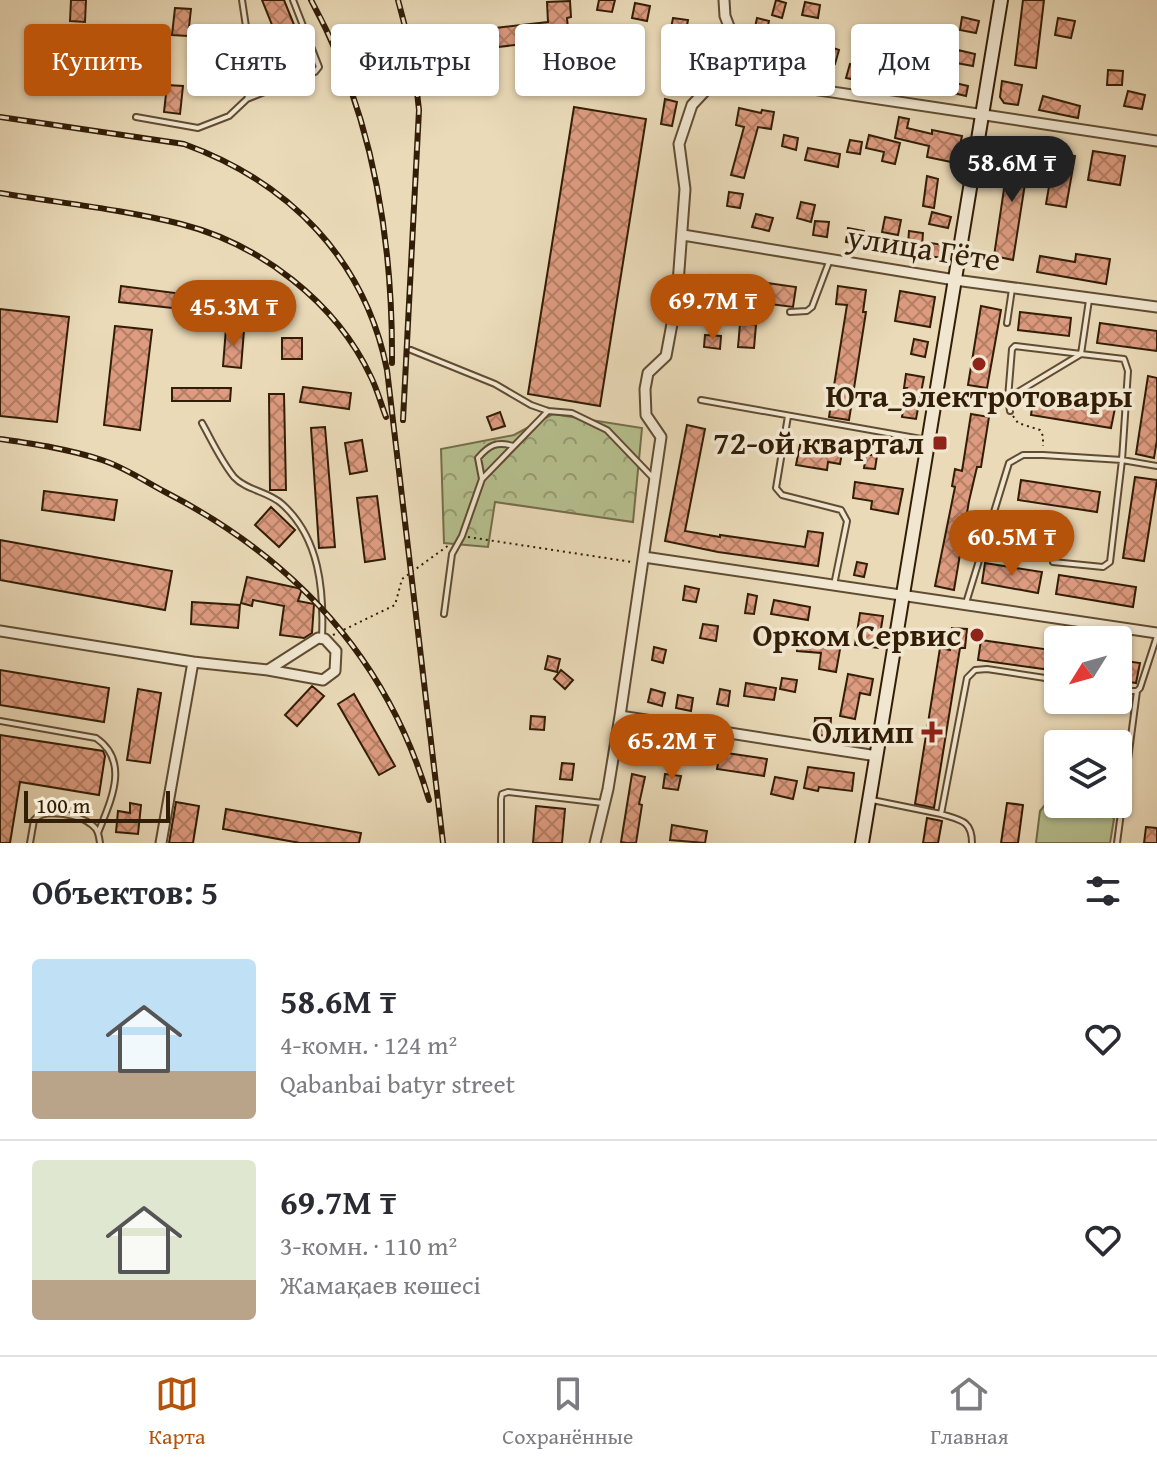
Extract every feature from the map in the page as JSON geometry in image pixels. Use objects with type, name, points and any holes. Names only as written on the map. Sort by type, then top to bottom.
[{"type":"main road","points":[[862,843],[1001,0]]},
{"type":"street","points":[[724,0],[728,24]]},
{"type":"street","points":[[835,92],[1157,141]]},
{"type":"street","points":[[595,843],[620,716],[661,437],[646,415],[645,389],[648,373],[666,356],[677,297],[685,189],[679,144],[692,105],[700,96]]},
{"type":"street","name":"улица Гёте","points":[[683,235],[955,280],[1157,307]]},
{"type":"street","points":[[643,560],[834,585],[1157,634]]},
{"type":"street","points":[[0,631],[323,680],[335,671],[336,651],[323,638],[313,640],[268,670]]},
{"type":"street","points":[[161,843],[193,662]]},
{"type":"street","points":[[620,716],[877,756]]},
{"type":"lane","points":[[242,0],[254,80],[247,99]]},
{"type":"lane","points":[[136,117],[198,128],[229,116],[247,99],[315,72],[319,67],[293,0]]},
{"type":"lane","points":[[790,312],[807,311],[812,307],[830,259]]},
{"type":"lane","points":[[1007,323],[1012,288]]},
{"type":"lane","points":[[1081,354],[1089,298]]},
{"type":"lane","points":[[1010,411],[1008,398],[1012,349],[1015,346],[1124,359],[1127,365],[1122,460],[1110,562],[1103,567],[1053,562]]},
{"type":"lane","points":[[411,350],[495,384],[531,405],[548,411],[572,413],[607,430],[655,479]]},
{"type":"lane","points":[[1008,398],[1081,354]]},
{"type":"lane","points":[[701,400],[928,441]]},
{"type":"lane","points":[[444,614],[452,554],[462,536],[482,479],[548,411]]},
{"type":"lane","points":[[788,416],[776,488],[782,495],[841,510],[845,514],[847,521],[834,585]]},
{"type":"lane","points":[[202,423],[235,478],[282,503],[305,534],[320,571],[323,638]]},
{"type":"lane","points":[[482,479],[478,458],[487,447],[501,442],[513,446]]},
{"type":"lane","points":[[965,604],[1009,463],[1023,455],[1043,455],[1122,460],[1157,466]]},
{"type":"lane","points":[[1117,843],[1137,691],[1143,683],[1157,634]]},
{"type":"lane","points":[[941,814],[967,678],[975,670],[987,669],[1044,678]]},
{"type":"lane","points":[[1132,691],[1137,691]]},
{"type":"lane","points":[[0,721],[96,738],[105,744],[114,761],[116,783],[98,833]]},
{"type":"lane","points":[[501,843],[502,794],[508,792],[603,803]]},
{"type":"lane","points":[[870,800],[941,814],[968,825],[972,843]]},
{"type":"lane","points":[[30,843],[34,820],[44,812],[88,822],[98,833],[100,843]]},
{"type":"path","points":[[1010,411],[1018,423],[1040,430],[1043,455]]},
{"type":"path","points":[[323,638],[395,605],[402,579],[462,536],[643,560]]},
{"type":"green space","points":[[553,414],[642,428],[633,522],[495,502],[488,547],[444,543],[441,449],[514,435]]},
{"type":"green space","points":[[1044,806],[1044,818],[1113,818],[1110,843],[1036,843],[1040,811]]},
{"type":"building","points":[[71,0],[86,0],[85,22],[70,21]]},
{"type":"building","points":[[262,0],[284,0],[294,24],[272,24]]},
{"type":"building","points":[[599,0],[615,0],[612,12],[597,10]]},
{"type":"building","points":[[776,0],[786,3],[782,18],[772,15]]},
{"type":"building","points":[[1023,0],[1044,0],[1036,68],[1015,65]]},
{"type":"building","points":[[570,1],[571,17],[567,18],[568,24],[530,24],[548,22],[547,2]]},
{"type":"building","points":[[805,2],[820,5],[818,18],[802,15]]},
{"type":"building","points":[[635,3],[650,6],[647,21],[632,18]]},
{"type":"building","points":[[175,8],[191,9],[187,36],[172,35]]},
{"type":"building","points":[[962,17],[979,21],[976,33],[960,30]]},
{"type":"building","points":[[673,18],[688,20],[687,24],[672,24]]},
{"type":"building","points":[[757,18],[769,21],[768,24],[756,24]]},
{"type":"building","points":[[1058,18],[1075,21],[1071,38],[1055,35]]},
{"type":"building","points":[[515,26],[515,45],[499,47],[499,28]]},
{"type":"building","points":[[959,50],[975,54],[973,66],[959,64]]},
{"type":"building","points":[[850,64],[851,64],[851,79],[846,78]]},
{"type":"building","points":[[1108,70],[1123,71],[1122,85],[1107,85]]},
{"type":"building","points":[[1002,81],[1022,85],[1018,105],[1004,103],[1000,97]]},
{"type":"building","points":[[959,84],[968,86],[966,96],[959,94]]},
{"type":"building","points":[[171,85],[183,86],[180,114],[164,112],[166,96],[171,96]]},
{"type":"building","points":[[1128,91],[1145,95],[1142,109],[1124,106]]},
{"type":"building","points":[[1043,96],[1080,106],[1078,118],[1039,110]]},
{"type":"building","points":[[665,99],[677,102],[672,126],[661,124]]},
{"type":"building","points":[[574,107],[646,119],[600,406],[528,394]]},
{"type":"building","points":[[739,108],[761,113],[762,110],[774,112],[771,129],[758,127],[744,178],[731,175],[744,127],[736,125]]},
{"type":"building","points":[[899,117],[909,119],[907,128],[962,136],[956,163],[927,157],[929,146],[895,138]]},
{"type":"building","points":[[784,135],[798,138],[796,150],[782,146]]},
{"type":"building","points":[[869,135],[900,143],[895,164],[882,161],[884,152],[866,148]]},
{"type":"building","points":[[850,140],[862,142],[860,154],[847,152]]},
{"type":"building","points":[[808,148],[840,154],[838,167],[805,160]]},
{"type":"building","points":[[1010,149],[1030,152],[1013,260],[994,256]]},
{"type":"building","points":[[1093,151],[1125,156],[1120,185],[1088,180]]},
{"type":"building","points":[[1055,152],[1075,156],[1066,207],[1046,204]]},
{"type":"building","points":[[927,176],[938,179],[934,208],[923,206]]},
{"type":"building","points":[[729,192],[743,194],[740,208],[727,206]]},
{"type":"building","points":[[801,202],[815,205],[811,222],[797,218]]},
{"type":"building","points":[[932,212],[951,217],[948,228],[929,224]]},
{"type":"building","points":[[756,214],[773,218],[769,231],[752,227]]},
{"type":"building","points":[[885,217],[901,220],[898,235],[882,232]]},
{"type":"building","points":[[815,221],[829,222],[827,237],[813,235]]},
{"type":"building","points":[[848,228],[864,231],[862,245],[846,242]]},
{"type":"building","points":[[909,231],[923,233],[922,246],[908,245]]},
{"type":"building","points":[[930,243],[944,245],[943,258],[928,256]]},
{"type":"building","points":[[1076,254],[1110,259],[1106,284],[1037,272],[1040,256],[1075,262]]},
{"type":"building","points":[[711,275],[796,287],[793,307],[708,296]]},
{"type":"building","points":[[121,286],[183,294],[181,309],[119,302]]},
{"type":"building","points":[[838,286],[866,290],[863,312],[866,312],[849,420],[829,417],[847,305],[836,304]]},
{"type":"building","points":[[218,289],[254,311],[247,322],[211,301]]},
{"type":"building","points":[[900,291],[935,297],[930,327],[895,321]]},
{"type":"building","points":[[981,306],[1001,310],[987,388],[968,385]]},
{"type":"building","points":[[0,309],[69,317],[57,422],[0,416]]},
{"type":"building","points":[[1020,312],[1071,318],[1069,336],[1018,330]]},
{"type":"building","points":[[1100,323],[1157,331],[1157,351],[1097,343]]},
{"type":"building","points":[[740,324],[756,325],[754,348],[738,347]]},
{"type":"building","points":[[115,326],[152,330],[140,430],[104,425]]},
{"type":"building","points":[[226,328],[244,330],[241,368],[223,366]]},
{"type":"building","points":[[705,335],[721,336],[720,349],[704,347]]},
{"type":"building","points":[[282,338],[302,338],[302,359],[282,359]]},
{"type":"building","points":[[914,339],[928,342],[925,357],[911,354]]},
{"type":"building","points":[[906,374],[924,377],[916,419],[902,417]]},
{"type":"building","points":[[1148,376],[1157,378],[1154,458],[1136,454]]},
{"type":"building","points":[[303,387],[351,393],[349,409],[300,402]]},
{"type":"building","points":[[172,388],[231,388],[230,401],[172,401]]},
{"type":"building","points":[[269,394],[284,394],[286,490],[270,490]]},
{"type":"building","points":[[1034,395],[1115,408],[1111,428],[1031,415]]},
{"type":"building","points":[[500,412],[505,426],[492,430],[487,417]]},
{"type":"building","points":[[971,414],[989,417],[981,467],[977,467],[969,501],[954,590],[935,586],[955,487],[952,486],[955,469],[962,471]]},
{"type":"building","points":[[687,425],[705,429],[685,531],[805,547],[808,531],[823,533],[818,566],[665,541]]},
{"type":"building","points":[[325,427],[335,547],[319,548],[311,428]]},
{"type":"building","points":[[362,440],[367,471],[350,474],[345,443]]},
{"type":"building","points":[[800,445],[842,452],[840,464],[828,462],[827,470],[796,465]]},
{"type":"building","points":[[866,454],[877,456],[875,469],[864,468]]},
{"type":"building","points":[[1135,477],[1157,480],[1144,561],[1123,558]]},
{"type":"building","points":[[1021,480],[1100,492],[1097,512],[1018,500]]},
{"type":"building","points":[[855,482],[903,489],[898,514],[871,509],[872,501],[853,498]]},
{"type":"building","points":[[44,491],[117,500],[114,520],[42,510]]},
{"type":"building","points":[[377,496],[385,559],[365,562],[357,498]]},
{"type":"building","points":[[271,507],[295,530],[279,547],[255,525]]},
{"type":"building","points":[[0,540],[172,571],[165,610],[0,580]]},
{"type":"building","points":[[857,562],[867,564],[864,577],[854,575]]},
{"type":"building","points":[[985,563],[1042,572],[1038,593],[982,583]]},
{"type":"building","points":[[1059,575],[1136,587],[1133,607],[1056,594]]},
{"type":"building","points":[[247,577],[302,589],[298,601],[314,604],[312,633],[304,638],[280,635],[284,606],[253,600],[252,606],[241,603]]},
{"type":"building","points":[[685,586],[699,589],[696,602],[683,600]]},
{"type":"building","points":[[748,594],[757,596],[754,614],[745,613]]},
{"type":"building","points":[[774,600],[810,607],[808,620],[771,614]]},
{"type":"building","points":[[192,602],[240,605],[238,628],[191,624]]},
{"type":"building","points":[[860,613],[883,616],[878,648],[855,645]]},
{"type":"building","points":[[703,624],[718,626],[716,641],[700,638]]},
{"type":"building","points":[[952,628],[967,629],[965,648],[960,648],[934,808],[915,804],[940,648],[950,650]]},
{"type":"building","points":[[798,634],[842,638],[836,672],[819,669],[821,653],[797,651]]},
{"type":"building","points":[[981,640],[1044,649],[1044,669],[978,660]]},
{"type":"building","points":[[654,647],[666,650],[663,663],[652,660]]},
{"type":"building","points":[[548,656],[560,659],[557,672],[545,669]]},
{"type":"building","points":[[1132,662],[1140,663],[1136,683],[1132,682]]},
{"type":"building","points":[[0,670],[109,688],[104,722],[0,705]]},
{"type":"building","points":[[561,670],[573,680],[565,689],[554,679]]},
{"type":"building","points":[[848,674],[873,679],[870,695],[860,693],[855,719],[840,716]]},
{"type":"building","points":[[782,678],[797,680],[795,692],[780,689]]},
{"type":"building","points":[[746,683],[776,688],[774,700],[744,696]]},
{"type":"building","points":[[312,686],[324,696],[297,726],[285,715]]},
{"type":"building","points":[[138,689],[161,693],[150,763],[127,760]]},
{"type":"building","points":[[651,689],[665,693],[662,706],[648,702]]},
{"type":"building","points":[[720,689],[730,691],[728,706],[717,704]]},
{"type":"building","points":[[354,694],[395,766],[379,775],[338,704]]},
{"type":"building","points":[[678,695],[693,698],[691,711],[676,708]]},
{"type":"building","points":[[531,716],[545,717],[544,730],[530,729]]},
{"type":"building","points":[[815,718],[831,718],[830,736],[814,735]]},
{"type":"building","points":[[0,735],[103,751],[105,756],[99,795],[20,782],[10,843],[0,843]]},
{"type":"building","points":[[639,742],[654,744],[651,758],[636,756]]},
{"type":"building","points":[[685,747],[700,749],[698,763],[683,760]]},
{"type":"building","points":[[720,752],[767,759],[764,776],[717,769]]},
{"type":"building","points":[[562,763],[574,764],[572,780],[560,779]]},
{"type":"building","points":[[808,767],[854,773],[852,791],[804,788]]},
{"type":"building","points":[[632,774],[645,777],[636,843],[627,843],[621,842]]},
{"type":"building","points":[[665,774],[681,776],[678,790],[663,788]]},
{"type":"building","points":[[775,777],[797,781],[793,799],[771,794]]},
{"type":"building","points":[[176,802],[199,806],[193,843],[169,843]]},
{"type":"building","points":[[130,803],[141,805],[138,834],[116,832],[118,811],[130,813]]},
{"type":"building","points":[[1007,803],[1023,805],[1018,843],[1001,843]]},
{"type":"building","points":[[536,806],[565,809],[562,843],[533,843]]},
{"type":"building","points":[[226,809],[361,833],[359,843],[300,843],[223,829]]},
{"type":"building","points":[[927,818],[942,821],[938,843],[923,843]]},
{"type":"building","points":[[672,825],[707,831],[705,843],[670,840]]},
{"type":"building","points":[[1146,827],[1157,828],[1157,843],[1144,843]]},
{"type":"railway","points":[[311,0],[350,86],[375,176],[388,269],[392,363]]},
{"type":"railway","points":[[398,0],[413,57],[419,110],[403,420]]},
{"type":"railway","points":[[0,117],[184,144],[222,160],[289,203],[317,230],[341,260],[361,293],[387,370],[443,843]]},
{"type":"railway","points":[[0,193],[114,210],[181,224],[210,233],[267,261],[316,301],[338,324],[371,377],[386,417]]},
{"type":"railway","points":[[0,439],[64,450],[110,463],[214,520],[257,550],[296,583],[331,619],[362,659],[389,702],[411,749],[429,800]]},
{"type":"place","name":"Юта_электротовары","points":[[979,364]]},
{"type":"place","name":"72-ой квартал","points":[[940,443]]},
{"type":"place","name":"Орком Сервис","points":[[977,635]]},
{"type":"place","name":"Олимп","points":[[932,732]]}]
